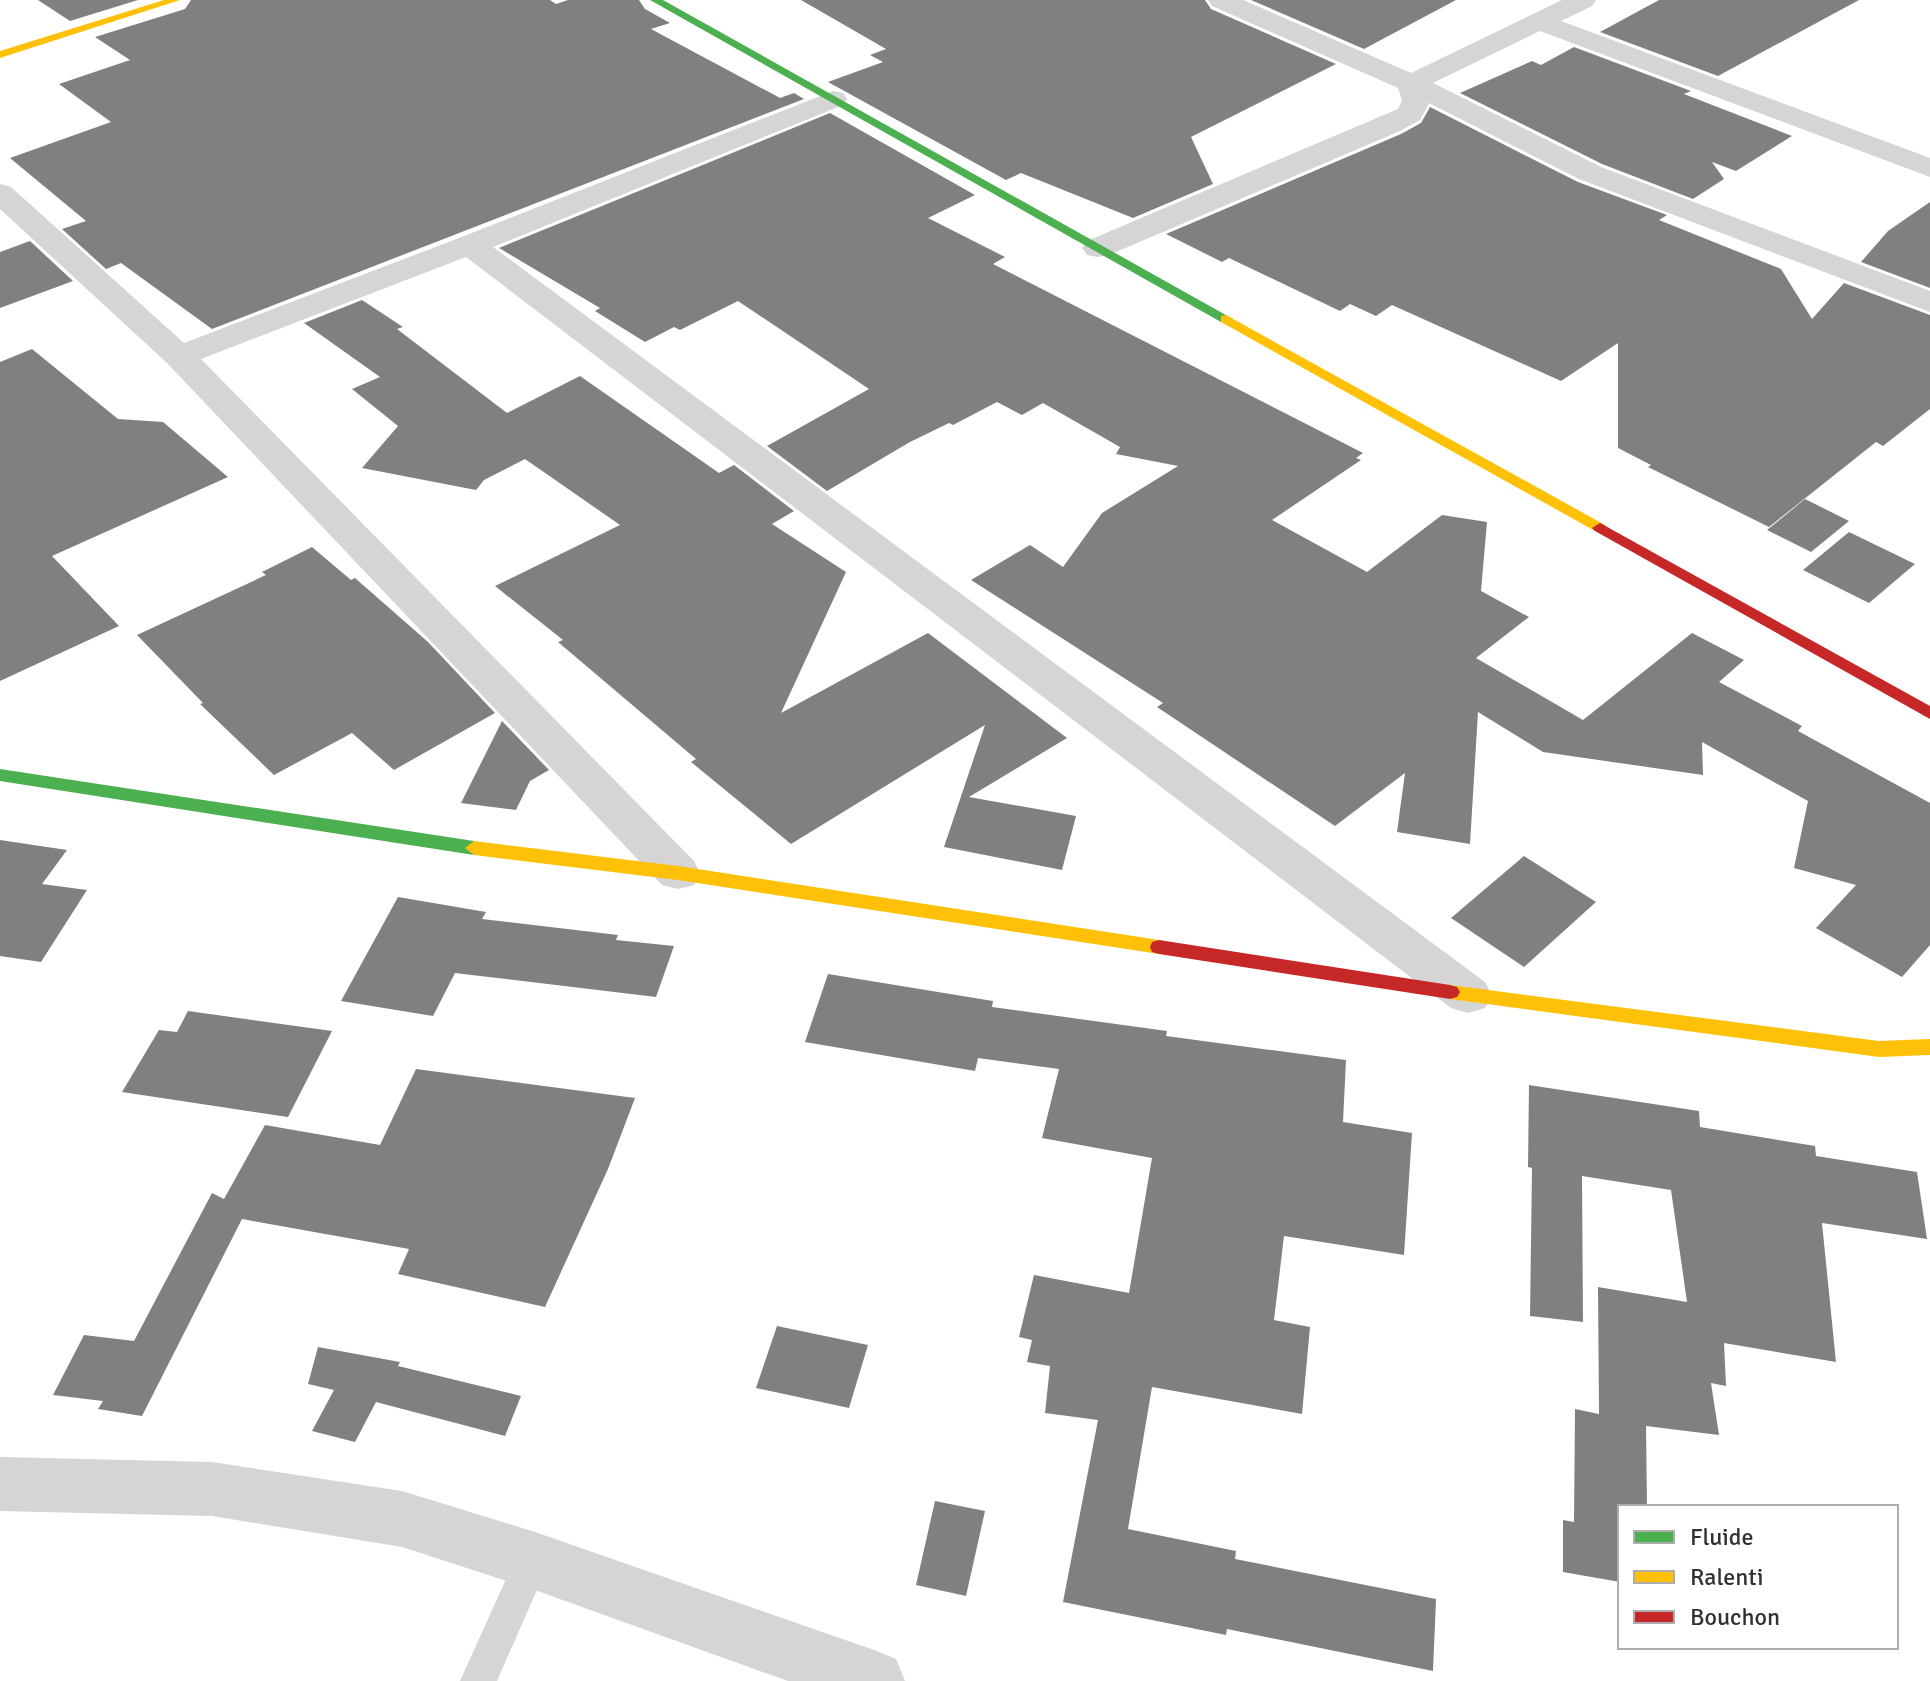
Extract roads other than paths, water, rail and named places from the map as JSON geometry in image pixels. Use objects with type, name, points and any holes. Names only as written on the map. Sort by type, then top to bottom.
[{"type":"street","points":[[0,55],[175,0]]},
{"type":"street","points":[[655,0],[1930,713]]},
{"type":"street","points":[[1221,0],[1411,83],[1590,173],[1930,302]]},
{"type":"street","points":[[1411,83],[1583,0]]},
{"type":"street","points":[[1540,22],[1930,168]]},
{"type":"street","points":[[1098,248],[1390,125],[1410,114],[1416,100],[1411,83]]},
{"type":"street","points":[[179,356],[470,245],[833,99]]},
{"type":"street","points":[[0,193],[179,356],[678,873]]},
{"type":"street","points":[[470,245],[1468,995]]},
{"type":"street","points":[[0,775],[489,850],[678,873],[1468,995],[1879,1049],[1930,1047]]},
{"type":"street","points":[[0,1484],[212,1489],[402,1519],[532,1560],[874,1681]]},
{"type":"lane","points":[[478,1681],[532,1560]]}]
